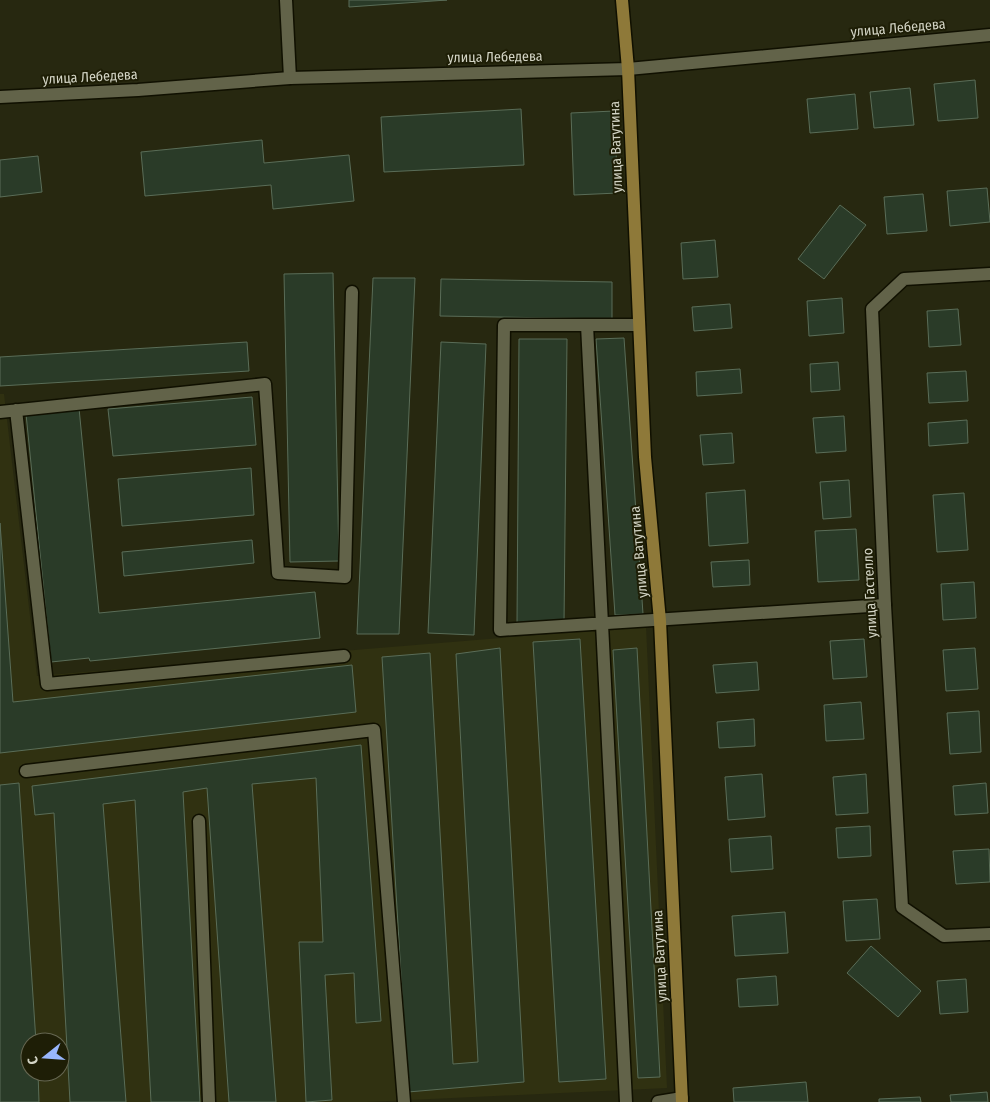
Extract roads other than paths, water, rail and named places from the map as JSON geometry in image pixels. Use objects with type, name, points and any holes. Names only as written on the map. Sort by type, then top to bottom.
[{"type":"street","points":[[286,0],[290,78]]},
{"type":"street","name":"улица Ватутина","points":[[622,0],[628,69],[645,457],[660,621],[682,1100]]},
{"type":"street","name":"улица Лебедева","points":[[0,97],[138,90],[290,78],[628,69],[990,35]]},
{"type":"street","name":"улица Гастелло","points":[[990,274],[904,279],[872,309],[885,605],[902,907],[944,936],[990,934]]},
{"type":"street","points":[[0,412],[265,384],[278,573],[345,577],[352,292]]},
{"type":"street","points":[[639,325],[504,325],[500,630],[885,605]]},
{"type":"street","points":[[587,325],[626,1102]]},
{"type":"street","points":[[16,410],[47,684],[344,656]]},
{"type":"street","points":[[26,771],[374,730],[404,1102]]},
{"type":"street","points":[[199,821],[209,1102]]},
{"type":"street","points":[[658,1102],[682,1100]]}]
